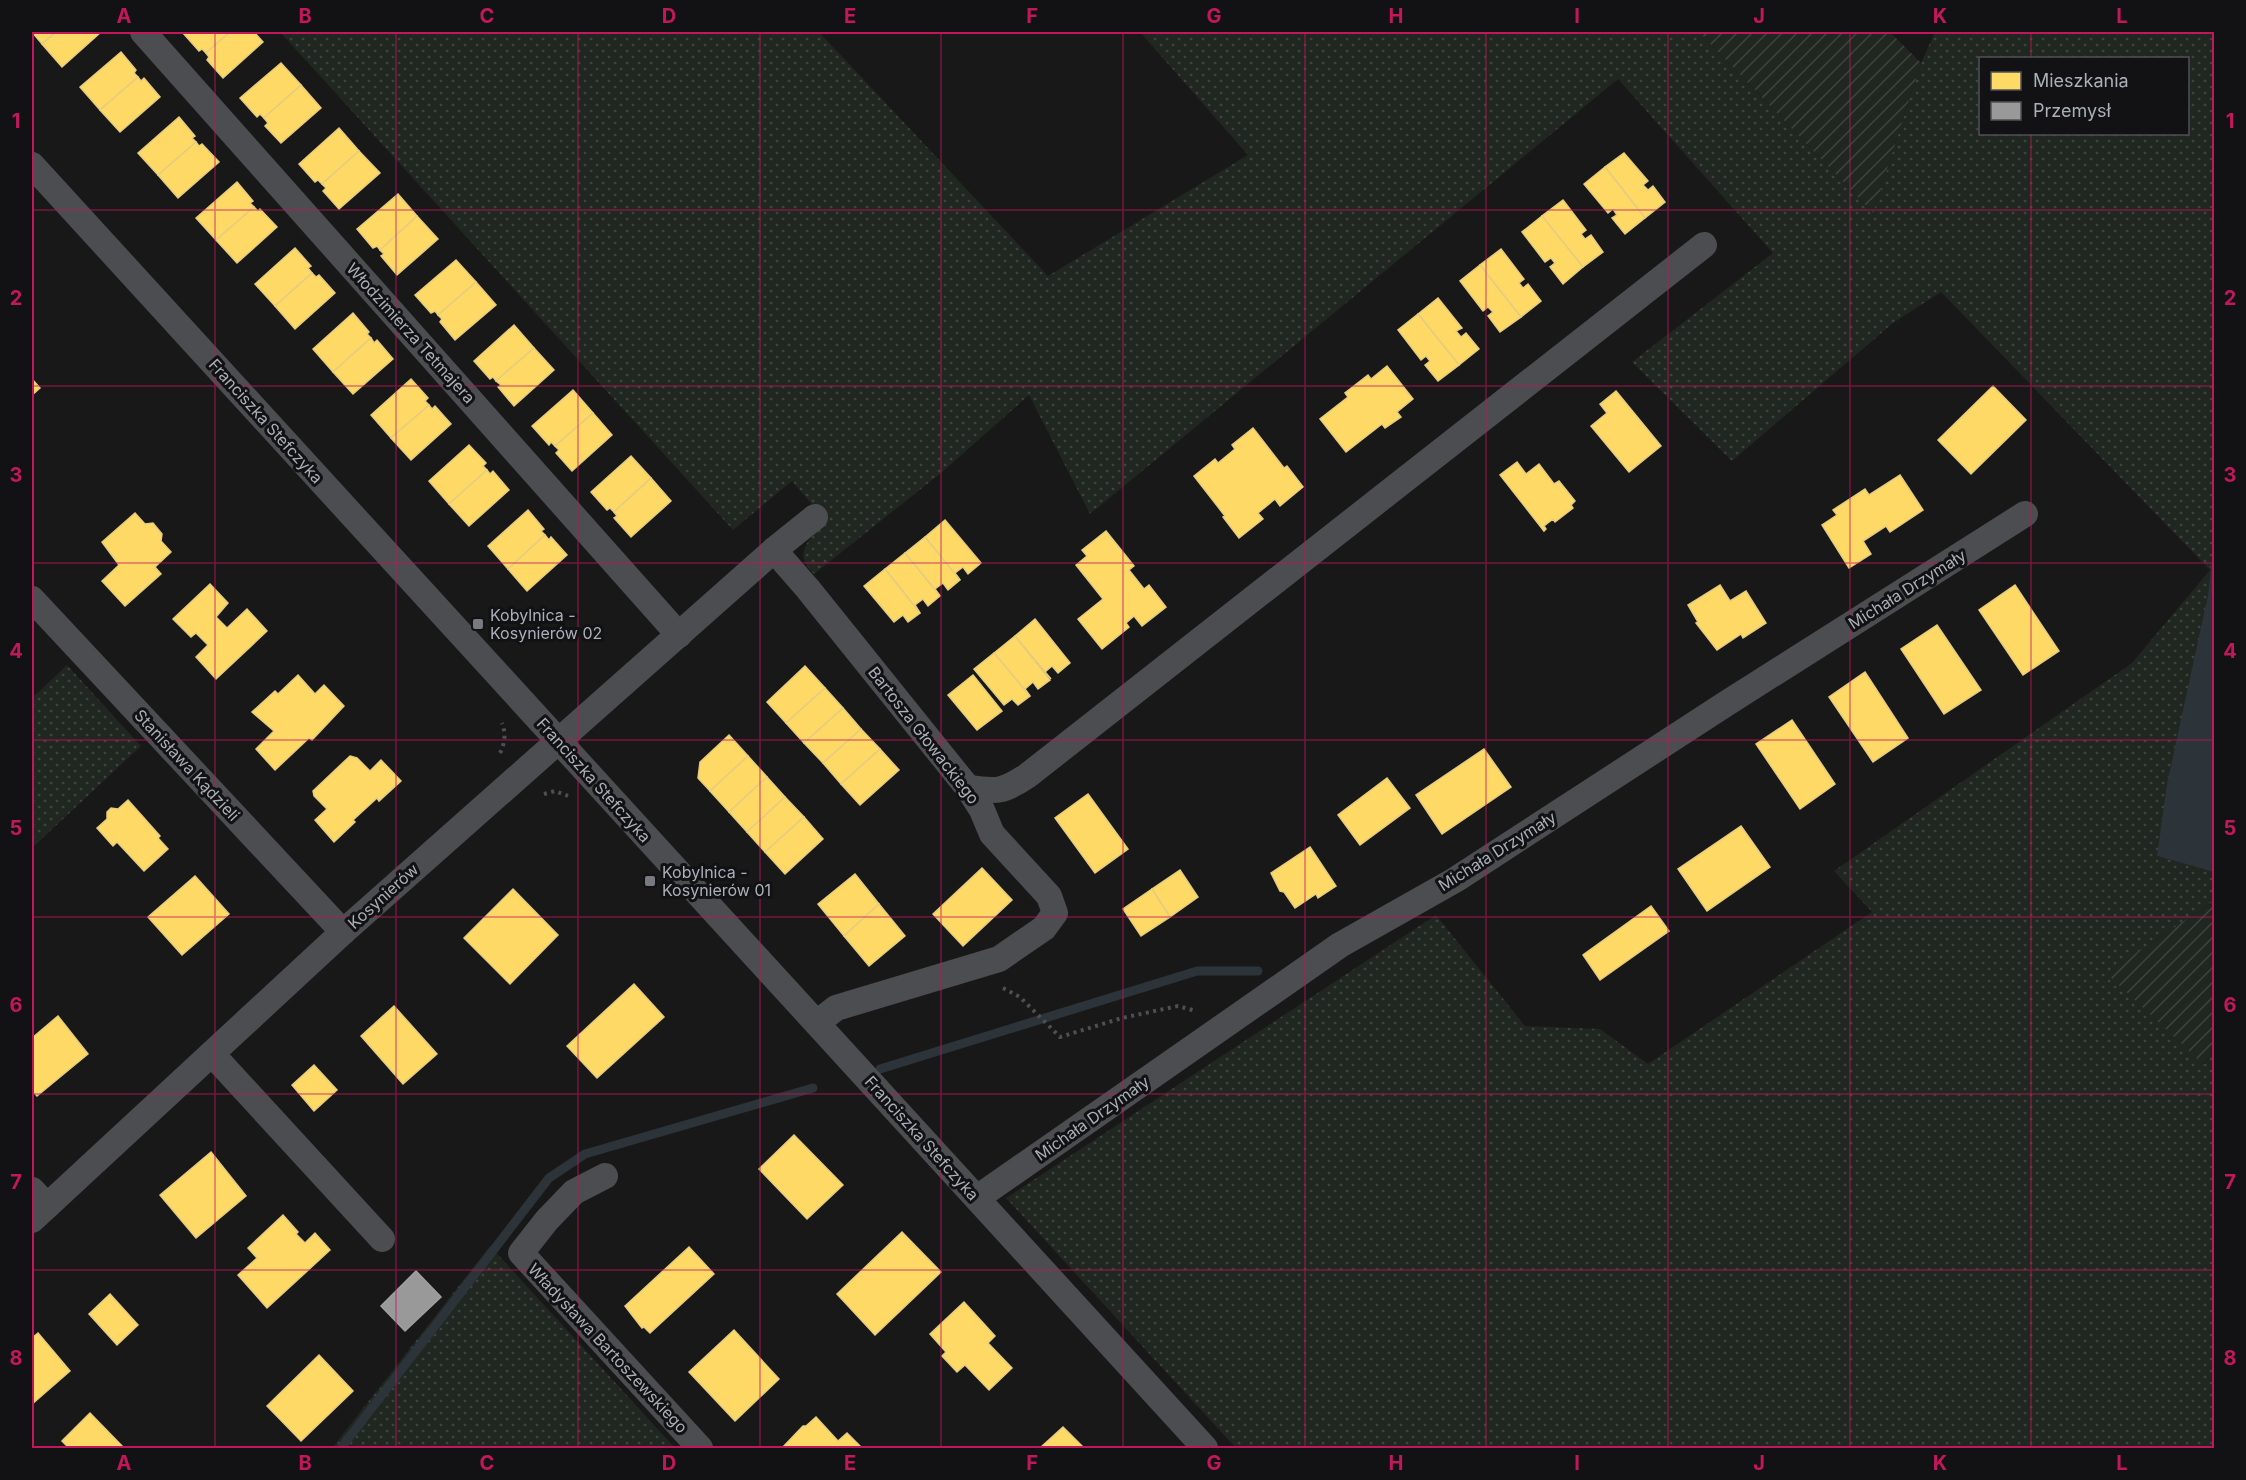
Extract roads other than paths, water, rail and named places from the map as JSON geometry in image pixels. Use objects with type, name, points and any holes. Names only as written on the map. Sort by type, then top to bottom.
[{"type":"street","name":"Włodzimierza Tetmajera","points":[[143,32],[679,635]]},
{"type":"street","name":"Franciszka Stefczyka","points":[[32,165],[1205,1449]]},
{"type":"street","points":[[968,788],[990,791],[1007,789],[1027,776],[1704,245]]},
{"type":"street","name":"Michała Drzymały","points":[[977,1198],[1340,945],[1455,880],[2025,514]]},
{"type":"street","points":[[558,742],[774,550],[815,517]]},
{"type":"street","name":"Bartosza Głowackiego","points":[[774,550],[968,788],[982,810],[992,834],[1049,896],[1055,913],[1044,928],[999,959],[836,1008],[817,1023]]},
{"type":"street","name":"Stanisława Kądzieli","points":[[32,598],[343,932]]},
{"type":"street","name":"Kosynierów","points":[[36,1206],[212,1054],[343,932],[558,742]]},
{"type":"street","points":[[212,1054],[382,1239]]},
{"type":"street","name":"Władysława Bartoszewskiego","points":[[605,1176],[574,1192],[520,1253],[700,1449]]},
{"type":"waterway","points":[[880,1069],[1197,971],[1258,971]]},
{"type":"waterway","points":[[341,1448],[549,1178],[585,1154],[813,1088]]},
{"type":"place","name":"Kobylnica - Kosynierów 02","points":[[478,624]]},
{"type":"place","name":"Kobylnica - Kosynierów 01","points":[[650,881]]}]
